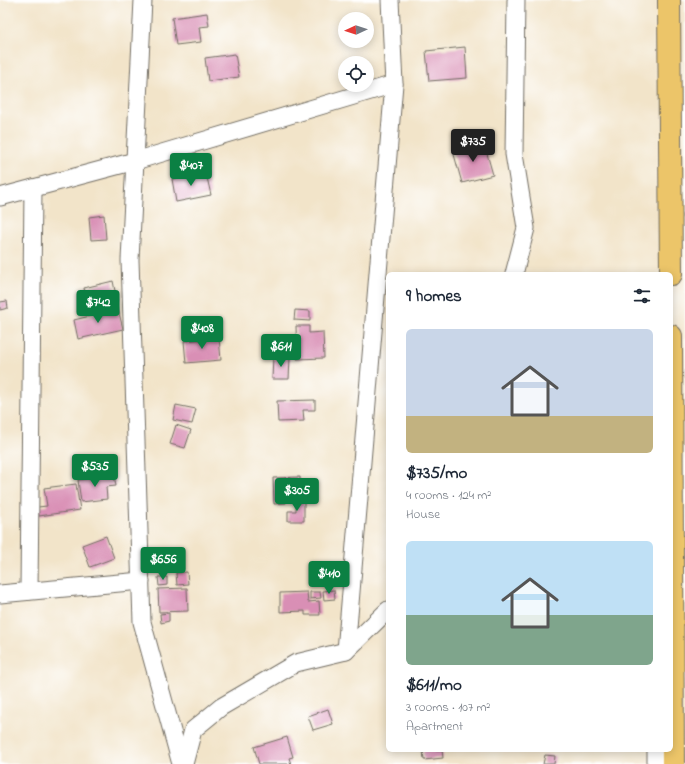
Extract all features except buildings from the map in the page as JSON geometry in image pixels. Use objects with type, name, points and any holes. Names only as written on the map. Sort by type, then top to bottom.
[{"type":"highway","points":[[669,0],[671,272]]},
{"type":"highway","points":[[673,752],[673,764]]},
{"type":"street","points":[[143,0],[130,260],[142,622],[183,764]]},
{"type":"street","points":[[346,651],[394,84],[390,0]]},
{"type":"street","points":[[515,272],[526,228],[514,154],[516,0]]},
{"type":"street","points":[[0,197],[135,161],[394,84]]},
{"type":"street","points":[[28,591],[33,188]]},
{"type":"street","points":[[0,594],[141,581]]},
{"type":"street","points":[[183,764],[193,730],[221,707],[296,663],[346,651],[386,612]]},
{"type":"street","points":[[656,752],[656,764]]}]
